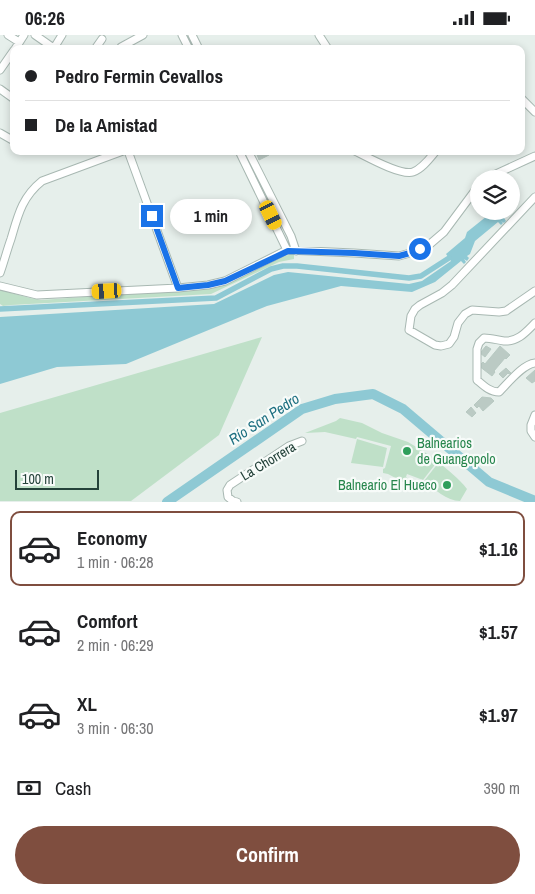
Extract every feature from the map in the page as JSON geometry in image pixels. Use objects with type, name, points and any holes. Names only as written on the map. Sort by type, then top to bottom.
[{"type":"street","points":[[35,35],[50,45]]},
{"type":"street","points":[[125,45],[143,35]]},
{"type":"street","points":[[184,37],[192,35]]},
{"type":"street","points":[[98,45],[102,39]]},
{"type":"street","points":[[0,69],[10,60]]},
{"type":"street","points":[[525,102],[535,112]]},
{"type":"street","points":[[0,273],[18,214],[24,201],[34,188],[42,181],[112,155]]},
{"type":"street","points":[[129,155],[178,288]]},
{"type":"street","points":[[242,155],[290,236],[296,251]]},
{"type":"street","points":[[249,155],[288,251]]},
{"type":"street","points":[[364,155],[406,173],[414,172],[432,155]]},
{"type":"street","points":[[505,170],[535,156]]},
{"type":"street","points":[[0,286],[37,295],[178,288],[225,281],[288,251],[399,256],[430,244],[444,232],[470,197]]},
{"type":"street","points":[[535,197],[452,285],[415,309],[409,330],[435,345],[449,344],[454,337],[458,323],[465,314],[472,310],[506,311],[535,291]]},
{"type":"street","points":[[535,323],[518,339],[512,341],[484,338],[479,343],[477,349],[477,380],[494,392],[499,392],[524,367],[535,363]]},
{"type":"street","points":[[535,415],[531,425],[531,431],[535,437]]},
{"type":"street","name":"La Chorrera","points":[[237,501],[233,501],[228,497],[227,490],[230,485],[290,446],[302,441]]},
{"type":"green space","points":[[294,253],[294,259],[279,262],[211,294],[3,306],[0,304],[0,290],[41,300],[210,288],[229,283]]},
{"type":"green space","points":[[262,337],[219,435],[131,501],[0,501],[0,413]]},
{"type":"green space","name":"Balnearios de Guangopolo","points":[[340,418],[362,423],[382,433],[408,442],[431,456],[437,462],[423,480],[407,474],[406,477],[415,485],[383,473],[391,446],[357,437],[356,439],[325,432],[305,433]]},
{"type":"green space","points":[[357,439],[387,448],[383,467],[351,463]]},
{"type":"green space","name":"Balneario El Hueco","points":[[439,462],[467,489],[460,501],[446,497],[424,481]]},
{"type":"water","points":[[482,220],[506,221],[504,223],[501,221],[503,223],[501,225],[498,222],[475,241],[470,254],[467,256],[469,258],[467,261],[464,259],[466,262],[464,264],[461,261],[435,282],[412,292],[341,286],[267,306],[126,364],[57,367],[0,384],[0,317],[214,304],[274,275],[288,272],[409,284],[422,281],[451,261],[446,254],[465,238],[467,232]]},
{"type":"building","points":[[257,155],[269,155],[259,160]]},
{"type":"building","points":[[486,346],[491,349],[485,357],[480,353]]},
{"type":"building","points":[[500,346],[510,355],[505,358],[492,376],[479,366],[483,362],[485,364]]},
{"type":"building","points":[[506,368],[511,373],[508,373],[503,378],[499,374]]},
{"type":"building","points":[[535,370],[535,381],[532,383],[526,378]]},
{"type":"building","points":[[482,397],[491,398],[494,401],[483,411],[479,406],[477,408],[474,405]]},
{"type":"building","points":[[471,407],[476,413],[472,417],[466,412]]},
{"type":"waterway","points":[[0,309],[216,298],[271,269],[283,266],[409,278],[421,276],[449,258]]},
{"type":"waterway","name":"Río San Pedro","points":[[167,502],[302,409],[335,399],[373,394],[403,409],[489,482],[535,501]]},
{"type":"waterway","name":"Río San Pedro","points":[[525,502],[529,499]]},
{"type":"place","name":"Balnearios de Guangopolo","points":[[407,451]]},
{"type":"place","name":"Balneario El Hueco","points":[[447,485]]},
{"type":"route","points":[[152,216],[178,288],[225,281],[288,251],[399,256],[420,249]]}]
